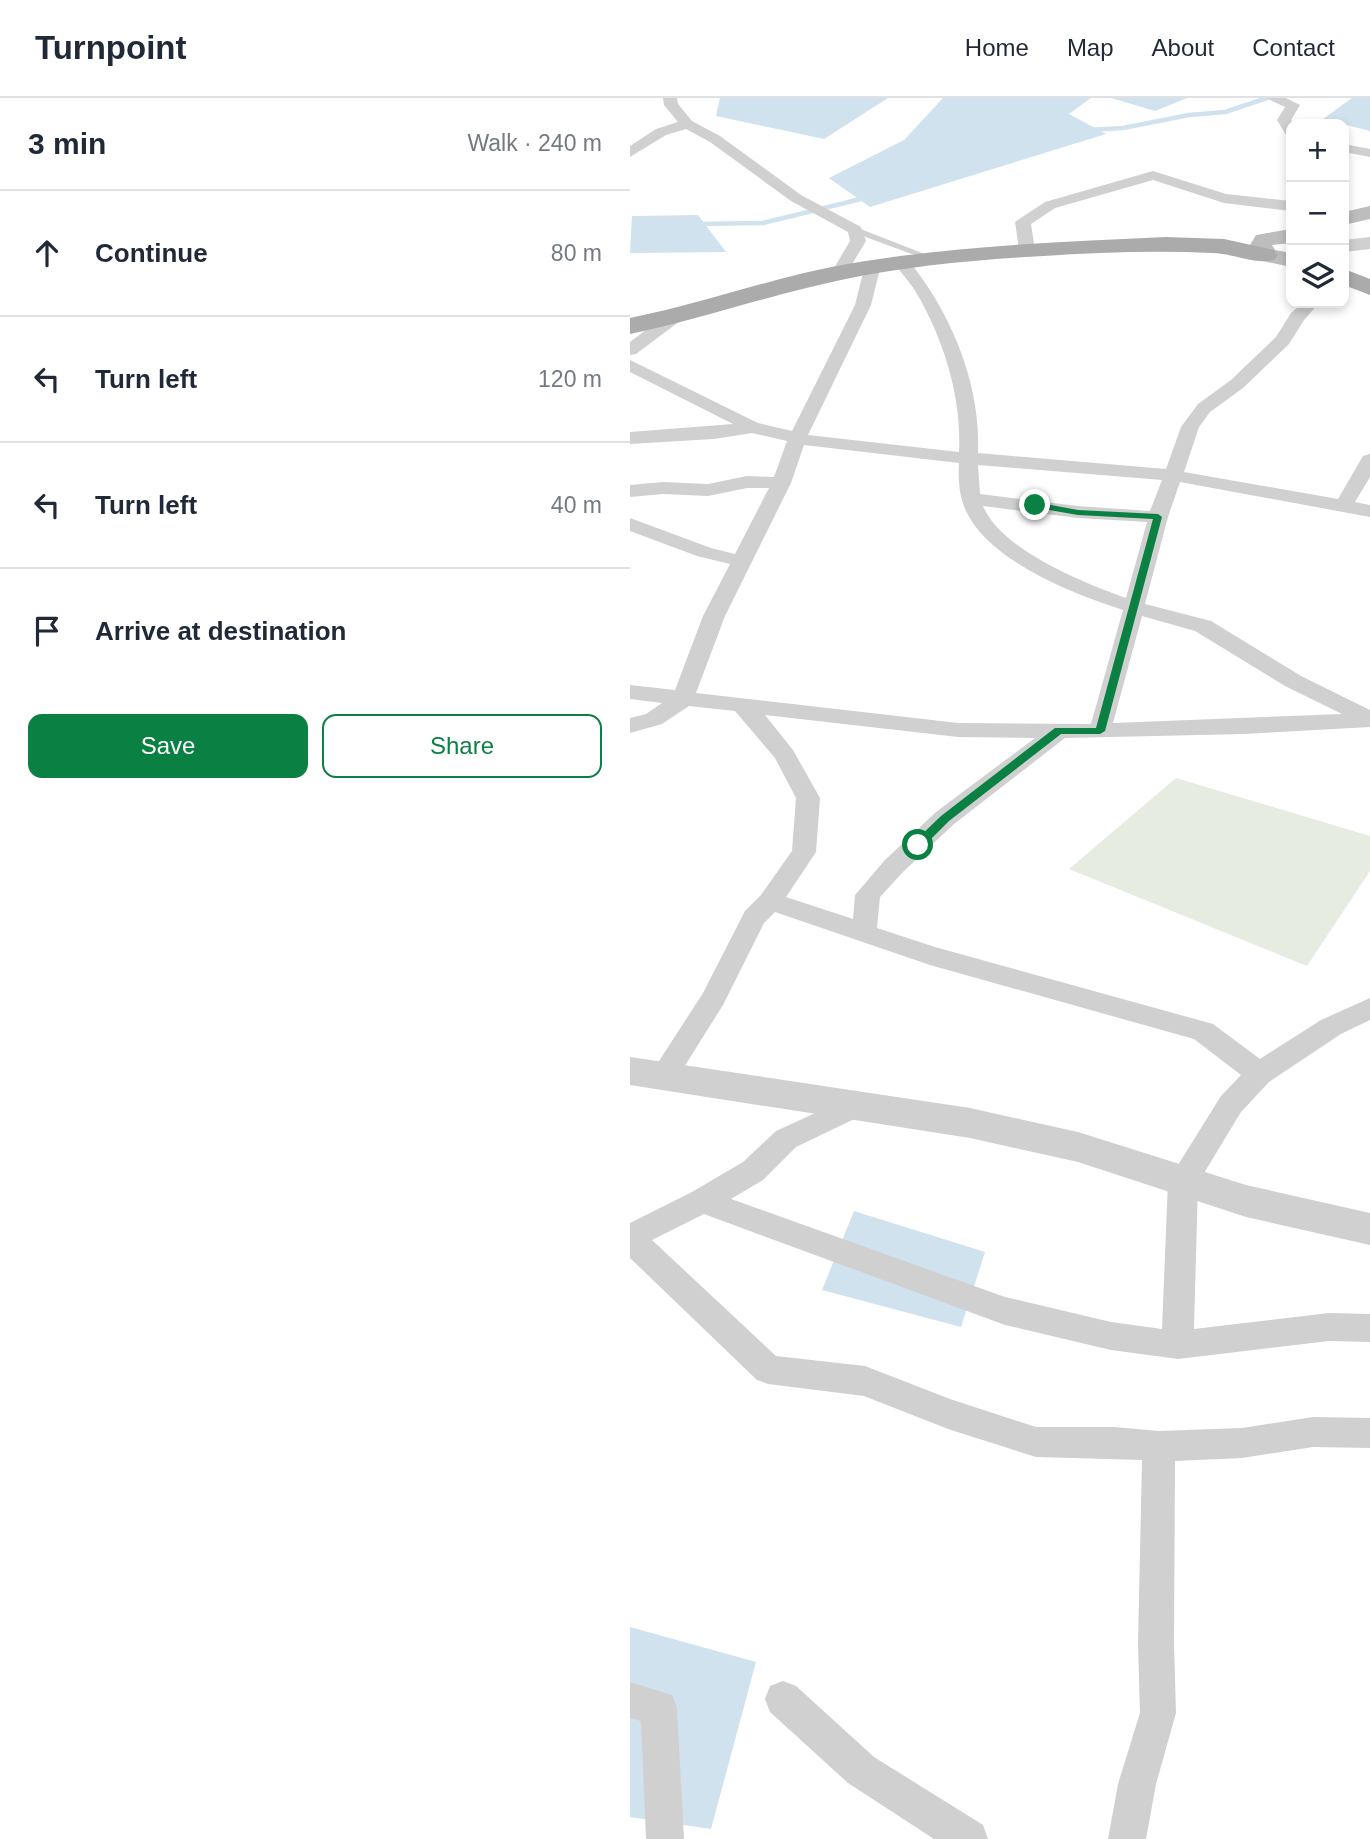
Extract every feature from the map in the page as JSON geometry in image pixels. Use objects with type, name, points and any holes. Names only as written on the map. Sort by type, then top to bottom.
[{"type":"main road","points":[[630,326],[839,273],[931,258],[1027,250],[1166,244],[1224,246],[1280,240]]},
{"type":"main road","points":[[1349,278],[1370,288]]},
{"type":"street","points":[[670,98],[671,105],[687,124],[715,139],[796,198],[855,230],[858,241],[839,273]]},
{"type":"street","points":[[1273,98],[1293,105],[1284,120],[1286,123]]},
{"type":"street","points":[[630,153],[661,132],[687,124]]},
{"type":"street","points":[[1349,149],[1370,153]]},
{"type":"street","points":[[1027,250],[1023,222],[1050,205],[1153,175],[1224,198],[1286,205]]},
{"type":"street","points":[[1349,245],[1370,243]]},
{"type":"street","points":[[902,264],[926,294],[955,367],[968,415],[967,457],[972,499],[981,521],[1015,549],[1073,583],[1109,600],[1203,626],[1293,681],[1370,719]]},
{"type":"street","points":[[630,726],[654,719],[682,700],[714,616],[781,483],[798,438],[863,305],[872,269]]},
{"type":"street","points":[[1100,731],[1158,517],[1190,427],[1204,408],[1237,384],[1283,340],[1306,308]]},
{"type":"street","points":[[630,350],[674,317]]},
{"type":"street","points":[[630,365],[752,427],[798,438],[850,448],[1171,475],[1370,511]]},
{"type":"street","points":[[630,438],[714,433],[752,427]]},
{"type":"street","points":[[1344,505],[1370,460]]},
{"type":"street","points":[[630,491],[663,488],[708,490],[747,482],[781,483]]},
{"type":"street","points":[[972,499],[1078,512],[1158,517]]},
{"type":"street","points":[[630,524],[704,552],[741,561]]},
{"type":"street","points":[[630,692],[958,730],[1100,731],[1244,727],[1370,719]]},
{"type":"street","points":[[647,1073],[714,998],[754,918],[770,901],[804,852],[808,799],[785,755],[743,707]]},
{"type":"street","points":[[864,932],[868,895],[894,866],[945,818],[1059,731]]},
{"type":"street","points":[[770,901],[1021,982],[1203,1031],[1259,1074]]},
{"type":"street","points":[[1178,1345],[1178,1270],[1183,1181],[1231,1104],[1259,1074],[1331,1027],[1370,1008]]},
{"type":"street","points":[[647,1073],[970,1123],[1078,1147],[1246,1200],[1370,1229]]},
{"type":"street","points":[[859,1104],[786,1139],[753,1171],[630,1238],[768,1370],[866,1381],[948,1415],[1036,1442],[1114,1442],[1159,1446],[1242,1443],[1313,1432],[1370,1433]]},
{"type":"street","points":[[702,1201],[1005,1311],[1111,1336],[1178,1345],[1329,1327],[1370,1328]]},
{"type":"street","points":[[1128,1839],[1137,1784],[1158,1713],[1156,1644],[1159,1446]]},
{"type":"street","points":[[783,1699],[861,1770],[969,1839]]},
{"type":"street","points":[[630,1700],[659,1708],[665,1839]]},
{"type":"lane","points":[[855,230],[931,258]]},
{"type":"shaded area","points":[[1176,778],[1370,836],[1370,871],[1307,966],[1069,869]]},
{"type":"water","points":[[720,98],[888,98],[824,139],[716,116]]},
{"type":"water","points":[[943,98],[1091,98],[1069,114],[1106,134],[870,207],[829,178],[904,140]]},
{"type":"water","points":[[1111,98],[1187,98],[1155,111]]},
{"type":"water","points":[[1352,98],[1370,98],[1370,131],[1349,126],[1349,119],[1323,119]]},
{"type":"water","points":[[698,215],[726,252],[630,253],[632,216]]},
{"type":"water","points":[[854,1211],[985,1252],[961,1327],[822,1290]]},
{"type":"water","points":[[630,1627],[756,1662],[711,1829],[630,1817]]},
{"type":"waterway","points":[[1088,130],[1123,128],[1189,115],[1225,112],[1267,98]]},
{"type":"waterway","points":[[696,224],[763,223],[869,197]]},
{"type":"route","points":[[918,845],[945,818],[1059,731],[1100,731],[1158,517],[1078,512],[1035,505]]}]
